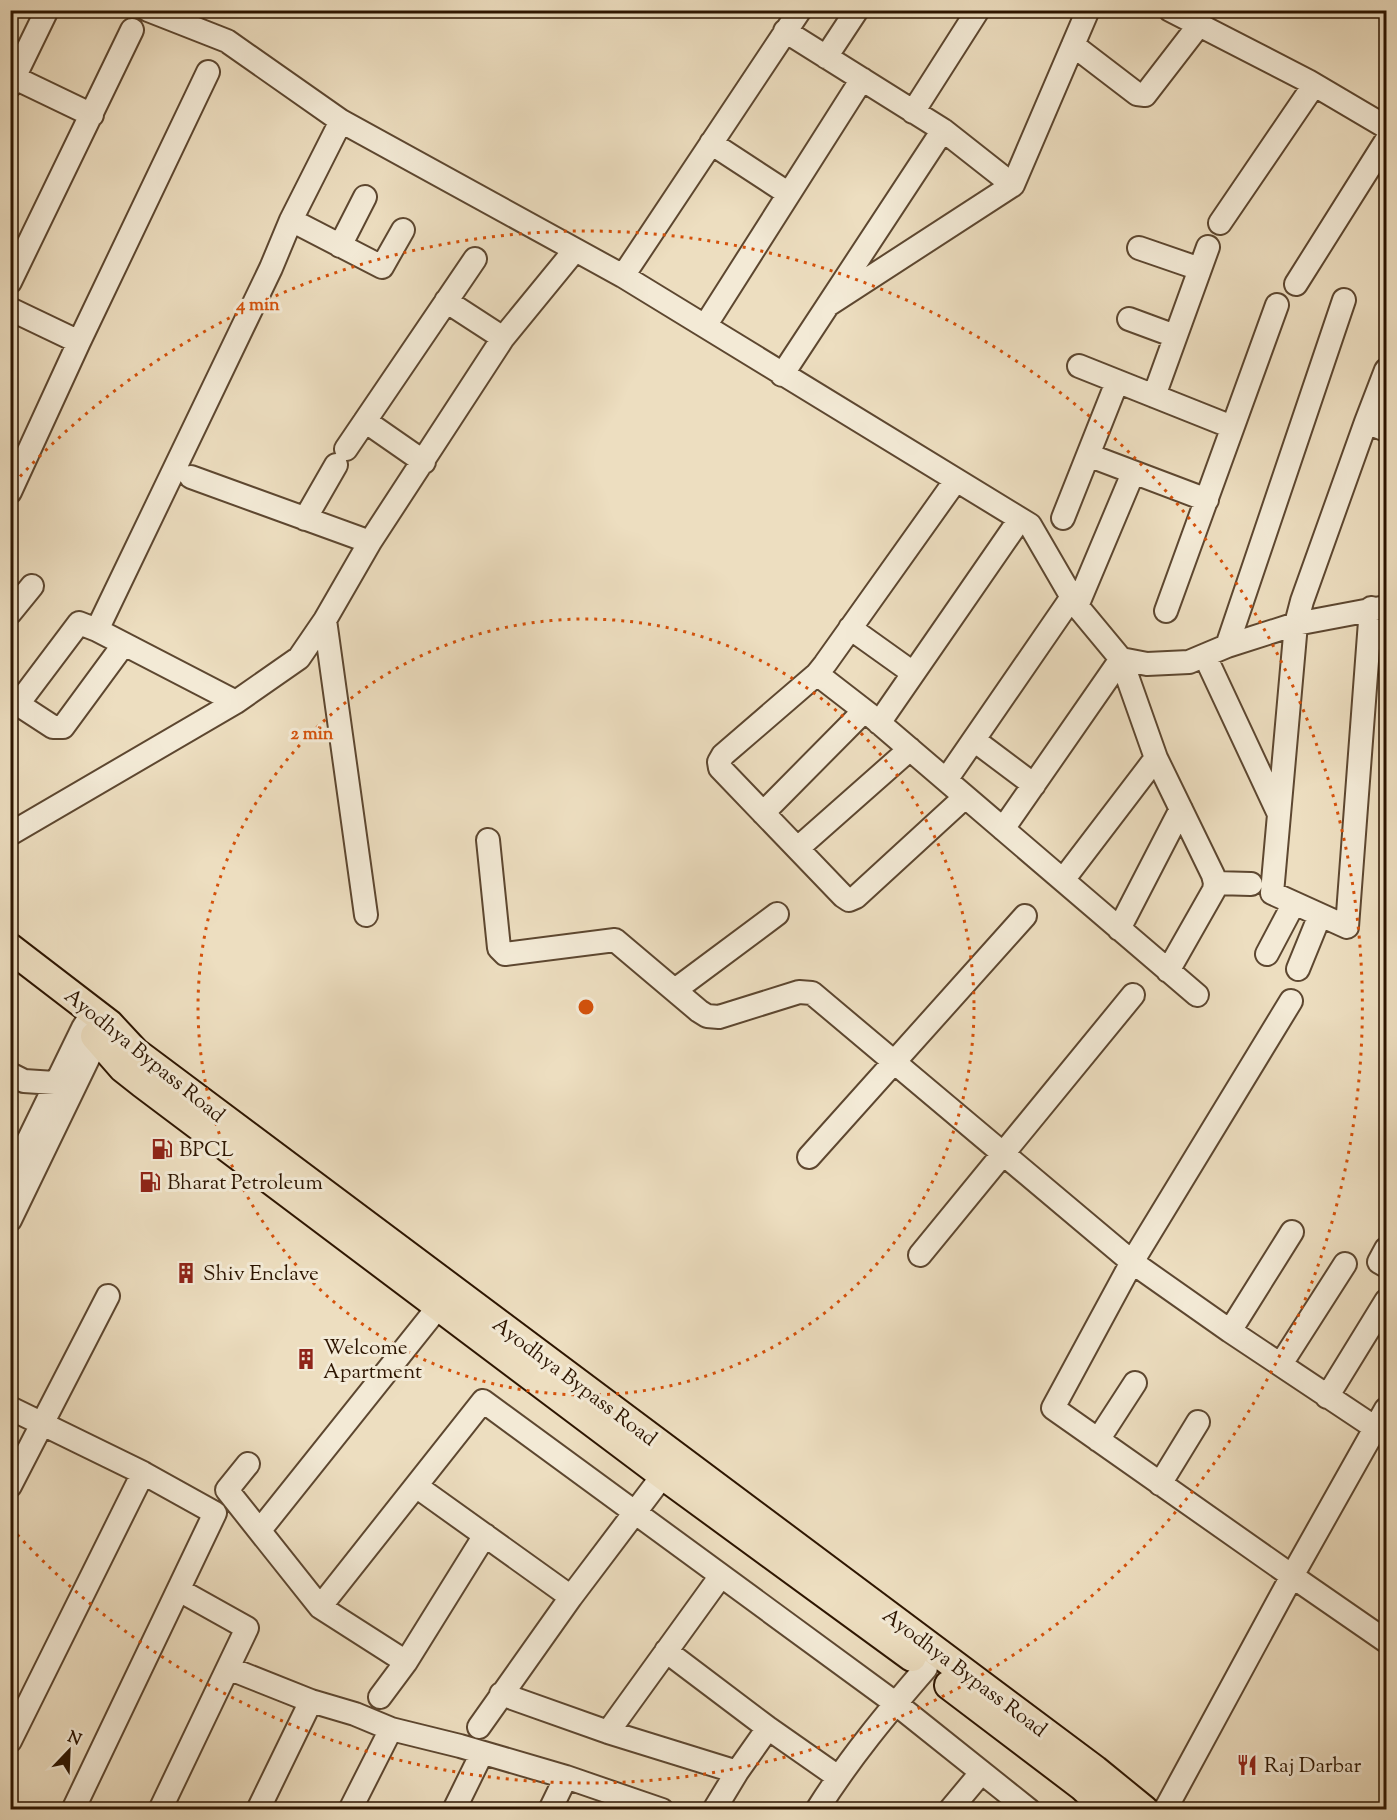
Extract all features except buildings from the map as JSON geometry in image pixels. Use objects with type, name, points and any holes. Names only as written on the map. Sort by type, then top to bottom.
[{"type":"main road","name":"Ayodhya Bypass Road","points":[[10,948],[96,1025],[123,1068],[439,1306],[670,1466],[1095,1770],[1144,1809]]},
{"type":"main road","name":"Ayodhya Bypass Road","points":[[10,973],[96,1025],[135,1052],[670,1466],[926,1668],[1082,1786],[1108,1809]]},
{"type":"street","points":[[47,10],[13,82],[92,115]]},
{"type":"street","points":[[148,10],[227,41],[341,121],[623,276],[1030,525],[1075,601],[1121,659],[1156,758],[1215,883],[1214,890],[1168,971]]},
{"type":"street","points":[[623,276],[800,10]]},
{"type":"street","points":[[826,57],[857,10]]},
{"type":"street","points":[[913,111],[978,10]]},
{"type":"street","points":[[828,305],[1013,185],[1088,10]]},
{"type":"street","points":[[1170,10],[1314,85],[1386,127]]},
{"type":"street","points":[[1073,45],[1137,94],[1145,95],[1198,25]]},
{"type":"street","points":[[10,282],[132,30]]},
{"type":"street","points":[[785,31],[943,130],[1013,185]]},
{"type":"street","points":[[10,492],[208,72]]},
{"type":"street","points":[[705,326],[862,79]]},
{"type":"street","points":[[1220,223],[1314,85]]},
{"type":"street","points":[[97,630],[271,268],[291,220],[341,121]]},
{"type":"street","points":[[782,375],[943,130]]},
{"type":"street","points":[[1296,284],[1386,141]]},
{"type":"street","points":[[711,143],[789,194]]},
{"type":"street","points":[[340,246],[365,197]]},
{"type":"street","points":[[291,220],[382,267],[403,230]]},
{"type":"street","points":[[1154,396],[1209,247]]},
{"type":"street","points":[[1139,248],[1200,269]]},
{"type":"street","points":[[11,833],[236,702],[299,658],[325,620],[370,542],[503,338],[575,250]]},
{"type":"street","points":[[305,519],[341,457],[476,259]]},
{"type":"street","points":[[1227,646],[1344,300]]},
{"type":"street","points":[[446,301],[503,338]]},
{"type":"street","points":[[1166,611],[1277,305]]},
{"type":"street","points":[[10,309],[79,342]]},
{"type":"street","points":[[1129,320],[1175,336]]},
{"type":"street","points":[[1079,366],[1232,427]]},
{"type":"street","points":[[1121,659],[1147,664],[1189,662],[1227,646],[1296,624],[1381,604],[1347,927],[1272,893],[1296,624],[1302,601],[1376,426],[1386,370]]},
{"type":"street","points":[[1063,518],[1117,382]]},
{"type":"street","points":[[365,421],[424,462]]},
{"type":"street","points":[[1088,455],[1206,500]]},
{"type":"street","points":[[946,780],[1075,601],[1133,473]]},
{"type":"street","points":[[191,477],[370,542]]},
{"type":"street","points":[[956,480],[817,674],[723,755],[719,762],[720,768],[849,900],[856,897],[965,797]]},
{"type":"street","points":[[763,813],[871,717],[913,673],[1020,519]]},
{"type":"street","points":[[10,613],[32,586]]},
{"type":"street","points":[[325,620],[366,915]]},
{"type":"street","points":[[124,644],[63,727],[53,727],[14,701],[79,623],[97,630],[236,702]]},
{"type":"street","points":[[850,628],[913,673]]},
{"type":"street","points":[[1205,656],[1279,814]]},
{"type":"street","points":[[1004,829],[1121,659]]},
{"type":"street","points":[[817,674],[910,749],[1197,995]]},
{"type":"street","points":[[974,740],[1034,785]]},
{"type":"street","points":[[798,848],[910,749]]},
{"type":"street","points":[[1063,880],[1156,758]]},
{"type":"street","points":[[1119,929],[1181,809]]},
{"type":"street","points":[[488,840],[499,948],[505,954],[615,940],[699,1011],[713,1017],[799,992],[806,991],[818,997],[1132,1262],[1381,1432]]},
{"type":"street","points":[[1215,883],[1251,884]]},
{"type":"street","points":[[1267,954],[1294,903]]},
{"type":"street","points":[[675,990],[777,914]]},
{"type":"street","points":[[1298,969],[1320,915]]},
{"type":"street","points":[[809,1157],[1025,916]]},
{"type":"street","points":[[920,1255],[1133,995]]},
{"type":"street","points":[[1291,1001],[1132,1262],[1053,1408],[1386,1641]]},
{"type":"street","points":[[10,1220],[67,1084],[96,1025]]},
{"type":"street","points":[[10,1074],[24,1081],[67,1084]]},
{"type":"street","points":[[10,1178],[67,1084]]},
{"type":"street","points":[[1230,1331],[1292,1232]]},
{"type":"street","points":[[1386,1249],[1379,1262],[1386,1266]]},
{"type":"street","points":[[1281,1364],[1345,1264]]},
{"type":"street","points":[[10,1486],[108,1296]]},
{"type":"street","points":[[1327,1397],[1386,1301]]},
{"type":"street","points":[[260,1530],[439,1306]]},
{"type":"street","points":[[1098,1440],[1135,1383]]},
{"type":"street","points":[[320,1607],[483,1401],[720,1577],[895,1703],[1029,1809]]},
{"type":"street","points":[[10,1408],[143,1473],[215,1513],[73,1809]]},
{"type":"street","points":[[1165,1809],[1292,1576],[1381,1432],[1386,1408]]},
{"type":"street","points":[[1160,1484],[1198,1422]]},
{"type":"street","points":[[248,1464],[227,1490],[320,1607],[406,1662]]},
{"type":"street","points":[[479,1726],[670,1466]]},
{"type":"street","points":[[10,1741],[143,1473]]},
{"type":"street","points":[[416,1486],[572,1597]]},
{"type":"street","points":[[380,1696],[406,1662],[484,1535]]},
{"type":"street","points":[[608,1732],[720,1577]]},
{"type":"street","points":[[160,1809],[246,1628],[179,1590]]},
{"type":"street","points":[[666,1651],[768,1728],[838,1777]]},
{"type":"street","points":[[228,1668],[310,1701],[355,1714],[391,1729],[460,1746],[566,1777],[635,1805],[662,1809]]},
{"type":"street","points":[[817,1809],[838,1777],[895,1703],[926,1668]]},
{"type":"street","points":[[501,1694],[608,1732],[737,1772]]},
{"type":"street","points":[[258,1809],[310,1701]]},
{"type":"street","points":[[714,1809],[768,1728]]},
{"type":"street","points":[[350,1809],[391,1729]]},
{"type":"street","points":[[454,1809],[482,1753]]},
{"type":"street","points":[[950,1809],[981,1773]]},
{"type":"street","points":[[550,1809],[566,1777]]},
{"type":"place","name":"BPCL","points":[[162,1149]]},
{"type":"place","name":"Bharat Petroleum","points":[[150,1182]]},
{"type":"place","name":"Shiv Enclave","points":[[186,1273]]},
{"type":"place","name":"Welcome Apartment","points":[[306,1359]]},
{"type":"place","name":"Raj Darbar","points":[[1247,1765]]}]
